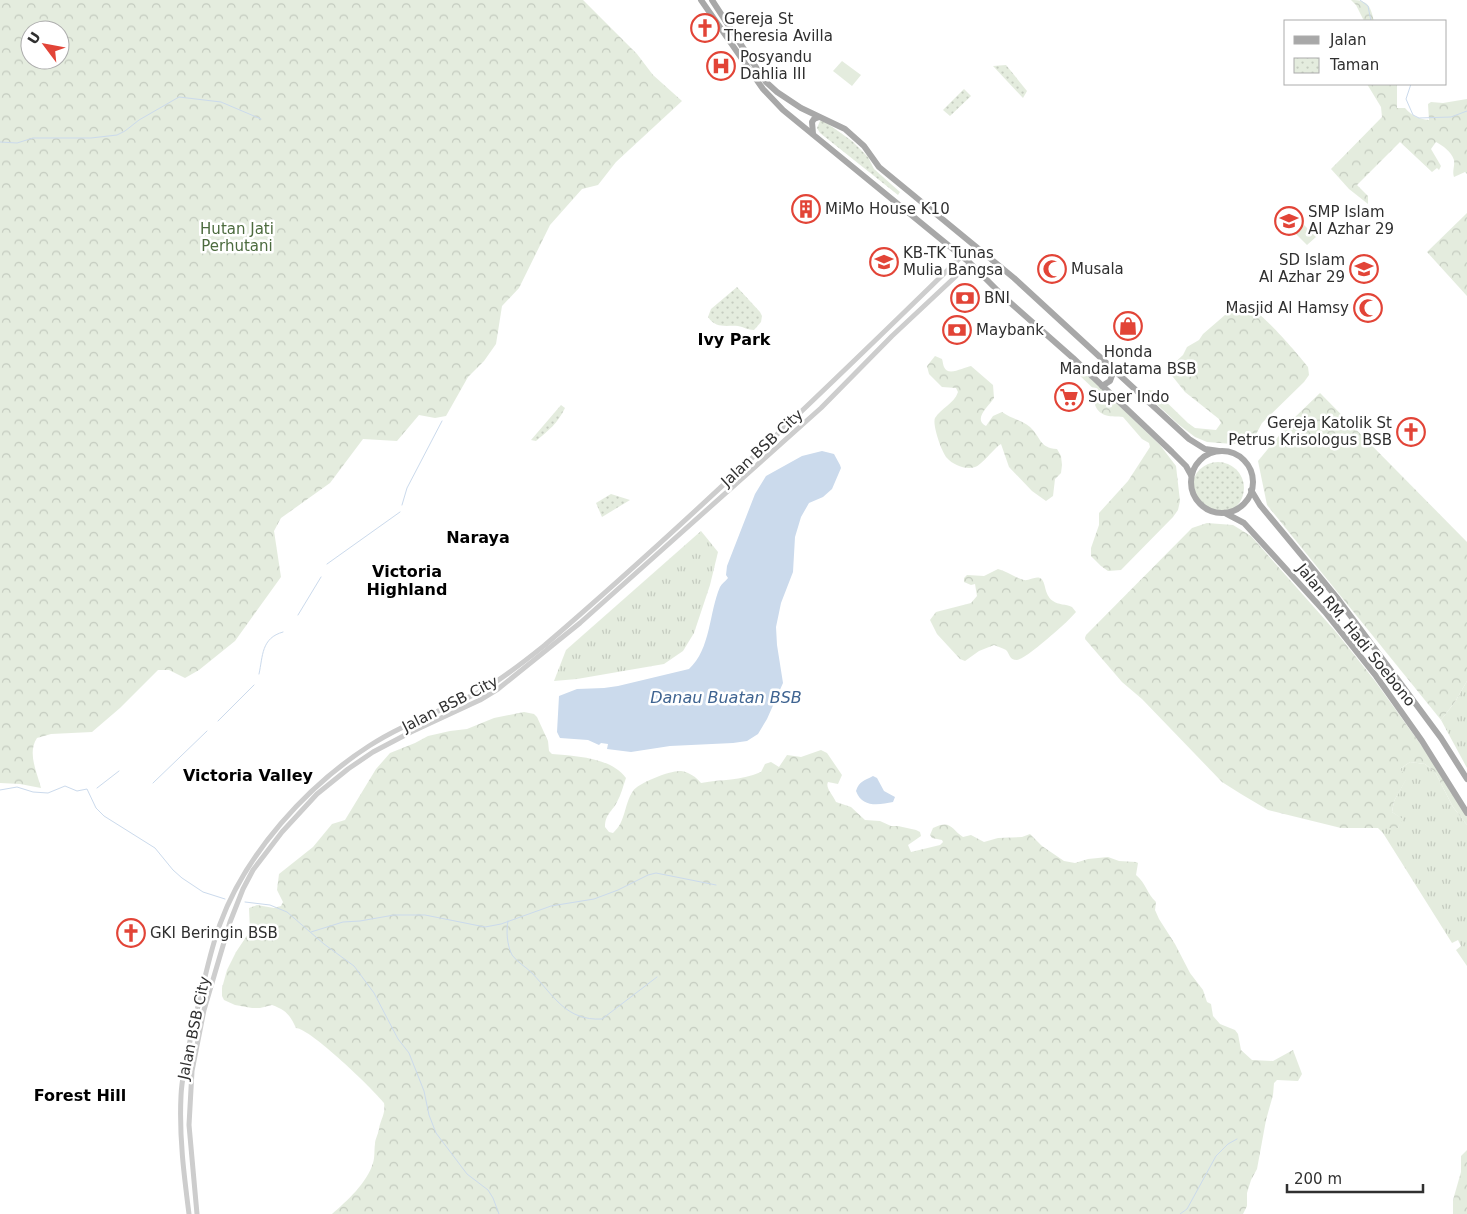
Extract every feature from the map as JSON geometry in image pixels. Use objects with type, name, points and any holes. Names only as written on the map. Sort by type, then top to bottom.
[{"type":"main road","points":[[701,0],[746,59]]},
{"type":"main road","points":[[708,10],[713,1]]},
{"type":"main road","points":[[713,1],[763,89],[783,110],[970,263],[1005,298],[1179,459],[1192,475]]},
{"type":"main road","name":"Jalan RM. Hadi Soebono","points":[[746,59],[777,92],[796,105],[846,129],[864,146],[879,166],[1014,278],[1189,439],[1205,449],[1236,454],[1243,459],[1250,469],[1253,481],[1252,490],[1260,504],[1338,599],[1441,738],[1467,779]]},
{"type":"main road","points":[[814,135],[812,122],[819,117]]},
{"type":"main road","points":[[1102,386],[1110,381],[1114,370]]},
{"type":"main road","points":[[1192,475],[1195,466],[1201,458],[1209,453],[1218,451]]},
{"type":"main road","name":"Jalan RM. Hadi Soebono","points":[[1192,475],[1192,493],[1197,501],[1211,511],[1225,513],[1244,523],[1326,612],[1376,676],[1422,741],[1467,813]]},
{"type":"main road","points":[[1225,513],[1242,506],[1252,490]]},
{"type":"street","name":"Jalan BSB City","points":[[188,1214],[181,1156],[181,1094],[196,1015],[209,960],[221,923],[238,883],[267,842],[301,801],[371,744],[481,691],[501,679],[533,655],[596,600],[814,400],[962,256]]},
{"type":"street","name":"Jalan BSB City","points":[[197,1214],[189,1125],[192,1071],[204,1010],[230,922],[243,889],[253,870],[292,819],[317,794],[365,758],[411,732],[480,700],[498,689],[530,664],[593,612],[821,408],[892,336],[970,263]]},
{"type":"green space","name":"Hutan Jati Perhutani","points":[[0,0],[583,0],[637,54],[653,75],[682,101],[616,162],[598,185],[582,189],[550,225],[519,288],[502,306],[496,344],[484,361],[468,377],[446,416],[435,418],[419,415],[397,441],[363,439],[330,483],[281,518],[274,531],[281,577],[235,641],[199,670],[185,678],[169,670],[158,670],[120,708],[92,732],[51,734],[37,738],[34,744],[33,756],[41,788],[0,783]]},
{"type":"green space","points":[[1351,0],[1365,2],[1374,20],[1364,20],[1356,5]]},
{"type":"green space","points":[[842,61],[861,75],[852,86],[833,71]]},
{"type":"green space","points":[[1006,65],[1027,91],[1023,98],[993,66]]},
{"type":"green space","points":[[1368,85],[1397,85],[1397,108],[1405,108],[1416,117],[1425,120],[1429,120],[1428,104],[1431,102],[1443,103],[1467,99],[1467,174],[1465,172],[1454,177],[1453,157],[1436,142],[1431,149],[1441,166],[1439,170],[1437,168],[1432,172],[1400,142],[1357,185],[1368,196],[1368,204],[1349,189],[1331,169],[1382,117],[1381,107]]},
{"type":"green space","points":[[964,89],[971,96],[950,116],[943,110]]},
{"type":"green space","points":[[820,121],[824,121],[852,141],[868,157],[874,169],[900,192],[898,195],[820,133],[817,128]]},
{"type":"green space","points":[[1467,213],[1467,296],[1427,252]]},
{"type":"green space","points":[[1300,221],[1316,237],[1307,245],[1291,229]]},
{"type":"green space","points":[[737,287],[762,316],[761,322],[754,330],[738,326],[718,325],[708,317],[711,309]]},
{"type":"green space","points":[[1240,301],[1255,310],[1276,330],[1308,367],[1309,375],[1262,423],[1254,438],[1233,444],[1207,442],[1195,437],[1178,424],[1147,395],[1147,391],[1155,391],[1195,428],[1216,430],[1221,423],[1219,419],[1185,392],[1168,369],[1183,355],[1187,347],[1199,340],[1230,308]]},
{"type":"green space","points":[[935,356],[942,359],[946,370],[956,371],[971,366],[993,385],[994,398],[981,416],[982,423],[986,426],[993,416],[1002,412],[1030,427],[1047,447],[1057,449],[1061,456],[1062,465],[1061,473],[1055,479],[1053,496],[1046,501],[1032,491],[1009,467],[1001,444],[975,467],[960,466],[947,458],[938,439],[934,422],[941,411],[954,400],[958,392],[956,388],[942,387],[929,374],[927,366]]},
{"type":"green space","points":[[1074,365],[1079,367],[1160,445],[1176,466],[1180,501],[1178,510],[1121,570],[1108,571],[1091,556],[1091,548],[1099,525],[1099,513],[1128,481],[1150,447],[1149,443],[1142,439],[1123,417],[1107,416],[1097,409],[1095,405],[1099,394],[1077,373],[1073,367]]},
{"type":"green space","points":[[1320,393],[1467,542],[1467,681],[1455,702],[1441,720],[1267,505],[1258,461],[1292,420]]},
{"type":"green space","points":[[561,405],[565,408],[556,422],[536,441],[531,440]]},
{"type":"green space","points":[[1218,462],[1232,466],[1240,474],[1244,488],[1240,502],[1232,510],[1218,514],[1204,510],[1196,502],[1192,488],[1196,474],[1204,466]]},
{"type":"green space","points":[[611,494],[630,500],[602,517],[596,503]]},
{"type":"green space","points":[[1207,523],[1233,525],[1251,536],[1336,632],[1375,681],[1429,756],[1467,817],[1467,825],[1453,807],[1435,772],[1425,764],[1410,762],[1400,769],[1407,778],[1394,801],[1392,812],[1403,819],[1398,828],[1341,828],[1268,810],[1222,782],[1142,699],[1122,682],[1085,639],[1086,635],[1192,528]]},
{"type":"green space","points":[[701,531],[718,552],[710,585],[694,633],[683,651],[664,664],[577,679],[554,681],[566,650]]},
{"type":"green space","points":[[998,569],[1024,580],[1040,578],[1044,582],[1046,592],[1053,601],[1072,607],[1076,612],[1047,639],[1022,658],[1012,659],[1006,650],[994,645],[979,651],[965,661],[960,659],[937,634],[930,620],[936,612],[971,603],[977,596],[975,584],[971,585],[964,582],[964,578],[967,575],[984,576]]},
{"type":"green space","points":[[1467,681],[1467,768],[1441,720],[1455,702]]},
{"type":"green space","points":[[524,712],[534,714],[537,717],[548,741],[549,751],[552,754],[581,757],[602,762],[619,771],[626,778],[618,799],[607,816],[605,823],[605,827],[609,832],[613,833],[623,818],[633,791],[641,784],[655,778],[681,771],[692,775],[701,783],[738,778],[761,772],[765,764],[771,762],[779,767],[787,755],[801,757],[821,750],[827,753],[842,775],[838,784],[828,782],[827,784],[836,802],[851,807],[865,820],[880,821],[891,826],[920,832],[921,836],[908,845],[911,852],[940,845],[943,842],[942,840],[932,838],[930,835],[933,828],[944,824],[950,826],[963,837],[971,835],[984,842],[998,838],[1022,837],[1030,834],[1042,846],[1064,861],[1075,863],[1088,859],[1108,857],[1119,861],[1138,863],[1136,875],[1156,902],[1155,910],[1159,919],[1190,973],[1203,990],[1207,1002],[1211,1004],[1213,1016],[1220,1024],[1235,1030],[1238,1034],[1241,1050],[1252,1060],[1273,1061],[1293,1050],[1302,1074],[1298,1081],[1277,1080],[1274,1083],[1257,1169],[1251,1180],[1247,1193],[1247,1206],[1243,1214],[332,1214],[356,1191],[370,1170],[374,1161],[375,1140],[384,1114],[384,1103],[328,1048],[304,1031],[296,1028],[289,1016],[281,1009],[272,1005],[252,1008],[235,1005],[224,1000],[222,988],[227,970],[250,931],[249,908],[257,905],[274,908],[281,906],[283,902],[277,890],[279,874],[313,847],[332,824],[345,820],[376,769],[390,753],[428,736],[467,729],[494,718]]},
{"type":"green space","points":[[1410,762],[1425,764],[1435,772],[1453,807],[1467,825],[1467,966],[1456,950],[1461,946],[1458,940],[1452,943],[1378,828],[1398,828],[1402,819],[1392,812],[1394,801],[1406,779],[1400,769]]},
{"type":"green space","points":[[1467,1150],[1467,1214],[1453,1214],[1453,1200],[1461,1172],[1461,1156]]},
{"type":"water","name":"Danau Buatan BSB","points":[[822,451],[834,454],[841,468],[832,489],[823,497],[809,503],[801,517],[795,537],[793,572],[781,603],[776,627],[783,683],[758,734],[747,741],[733,743],[670,746],[631,752],[607,749],[608,744],[601,743],[599,745],[588,740],[560,738],[557,732],[559,696],[577,689],[618,686],[689,669],[696,661],[706,641],[716,597],[721,586],[728,578],[726,575],[727,566],[755,494],[766,476],[802,456]]},
{"type":"water","points":[[873,776],[877,778],[884,791],[895,797],[893,802],[872,804],[862,800],[856,791],[862,782]]},
{"type":"waterway","points":[[1360,0],[1368,6],[1371,20]]},
{"type":"waterway","points":[[1411,85],[1406,99],[1413,115],[1419,118],[1451,117],[1467,111]]},
{"type":"waterway","points":[[0,142],[17,143],[33,138],[91,138],[117,135],[179,97],[221,102],[261,119]]},
{"type":"waterway","points":[[402,505],[407,488],[442,421]]},
{"type":"waterway","points":[[327,564],[400,512]]},
{"type":"waterway","points":[[298,615],[321,577]]},
{"type":"waterway","points":[[259,674],[264,648],[271,639],[283,632]]},
{"type":"waterway","points":[[218,721],[254,685]]},
{"type":"waterway","points":[[153,783],[207,731]]},
{"type":"waterway","points":[[97,788],[119,771]]},
{"type":"waterway","points":[[0,790],[17,787],[33,792],[48,793],[65,786],[77,791],[87,789],[96,808],[104,816],[155,848],[182,878],[203,892],[225,899]]},
{"type":"waterway","points":[[311,932],[343,922],[394,915],[425,915],[485,927],[501,924],[551,906],[594,899],[656,873],[716,885]]},
{"type":"waterway","points":[[245,902],[270,905],[287,912],[324,944],[354,966],[374,993],[398,1039],[409,1053],[424,1091],[429,1115],[436,1133],[467,1174],[488,1190],[499,1214]]},
{"type":"waterway","points":[[508,921],[507,938],[512,955],[532,973],[554,998],[579,1016],[590,1019],[602,1019],[657,977]]},
{"type":"waterway","points":[[1180,1214],[1187,1209],[1216,1156],[1228,1144],[1237,1139]]},
{"type":"place","name":"Gereja St Theresia Avilla","points":[[705,28]]},
{"type":"place","name":"Posyandu Dahlia III","points":[[721,66]]},
{"type":"place","name":"MiMo House K10","points":[[806,209]]},
{"type":"place","name":"SMP Islam Al Azhar 29","points":[[1289,221]]},
{"type":"place","name":"KB-TK Tunas Mulia Bangsa","points":[[884,262]]},
{"type":"place","name":"Musala","points":[[1052,269]]},
{"type":"place","name":"SD Islam Al Azhar 29","points":[[1364,269]]},
{"type":"place","name":"BNI","points":[[965,298]]},
{"type":"place","name":"Masjid Al Hamsy","points":[[1368,308]]},
{"type":"place","name":"Honda Mandalatama BSB","points":[[1128,326]]},
{"type":"place","name":"Maybank","points":[[957,330]]},
{"type":"place","name":"Super Indo","points":[[1069,397]]},
{"type":"place","name":"Gereja Katolik St Petrus Krisologus BSB","points":[[1411,432]]},
{"type":"place","name":"GKI Beringin BSB","points":[[131,933]]},
{"type":"district","name":"Ivy Park","points":[[734,339]]},
{"type":"district","name":"Naraya","points":[[478,537]]},
{"type":"district","name":"Victoria Highland","points":[[407,580]]},
{"type":"district","name":"Victoria Valley","points":[[248,775]]},
{"type":"district","name":"Forest Hill","points":[[80,1095]]}]
